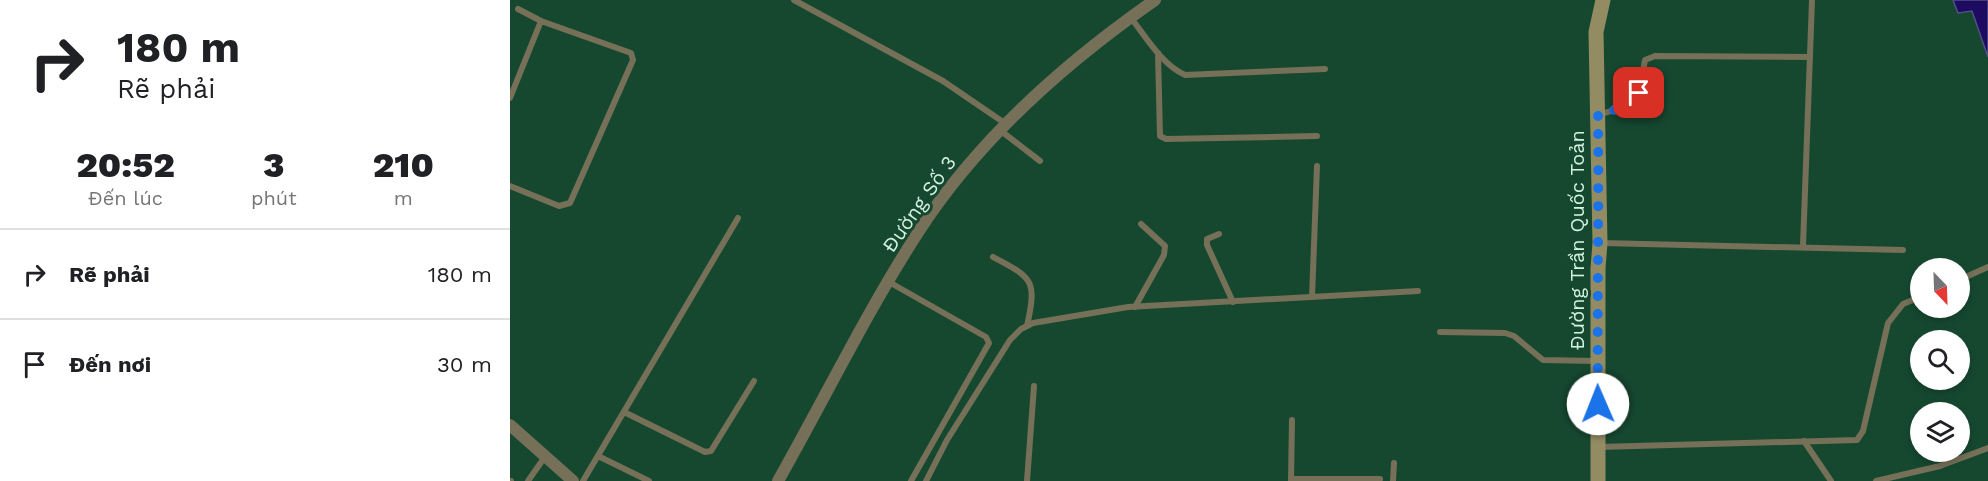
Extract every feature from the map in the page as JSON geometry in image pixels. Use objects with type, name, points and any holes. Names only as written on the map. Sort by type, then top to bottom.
[{"type":"main road","name":"Đường Trần Quốc Toản","points":[[1599,481],[1600,243],[1596,32],[1603,0]]},
{"type":"street","name":"Đường Số 3","points":[[778,481],[889,282],[943,197],[1004,128],[1092,46],[1155,0]]},
{"type":"street","points":[[510,425],[544,458],[573,481]]},
{"type":"lane","points":[[795,0],[809,3],[943,81],[1004,128],[1040,161]]},
{"type":"lane","points":[[1803,246],[1812,0]]},
{"type":"lane","points":[[510,186],[559,206],[570,204],[633,60],[631,54],[541,21],[518,9]]},
{"type":"lane","points":[[1130,17],[1175,71],[1185,75],[1325,69]]},
{"type":"lane","points":[[510,98],[541,21]]},
{"type":"lane","points":[[1158,53],[1160,136],[1166,139],[1317,136]]},
{"type":"lane","points":[[1598,115],[1630,105],[1639,93],[1645,60],[1655,56],[1810,57]]},
{"type":"lane","points":[[1312,297],[1317,166]]},
{"type":"lane","points":[[584,481],[738,218]]},
{"type":"lane","points":[[1135,307],[1164,255],[1165,246],[1141,224]]},
{"type":"lane","points":[[1219,234],[1207,238],[1207,245],[1233,302]]},
{"type":"lane","points":[[1600,243],[1904,250]]},
{"type":"lane","points":[[993,257],[1024,274],[1029,282],[1033,298],[1027,326]]},
{"type":"lane","points":[[1970,275],[1988,267]]},
{"type":"lane","points":[[889,282],[986,337],[989,343],[911,481]]},
{"type":"lane","points":[[926,481],[947,440],[1010,340],[1027,326],[1135,307],[1418,291]]},
{"type":"lane","points":[[1599,447],[1857,440],[1863,431],[1869,409],[1888,323],[1903,304],[1910,301]]},
{"type":"lane","points":[[1440,332],[1505,333],[1514,336],[1543,360],[1598,361]]},
{"type":"lane","points":[[624,412],[705,452],[711,451],[754,381]]},
{"type":"lane","points":[[1027,481],[1034,386]]},
{"type":"lane","points":[[1292,420],[1291,480],[1380,479]]},
{"type":"lane","points":[[1804,441],[1831,481]]},
{"type":"lane","points":[[1876,481],[1940,466],[1988,448]]},
{"type":"lane","points":[[598,456],[650,481]]},
{"type":"lane","points":[[528,481],[544,458]]},
{"type":"lane","points":[[1393,481],[1394,463]]},
{"type":"shaded area","points":[[1953,0],[1988,0],[1988,57],[1972,11],[1958,13]]},
{"type":"route","points":[[1598,404],[1600,243],[1598,115],[1630,105],[1639,93]]}]
